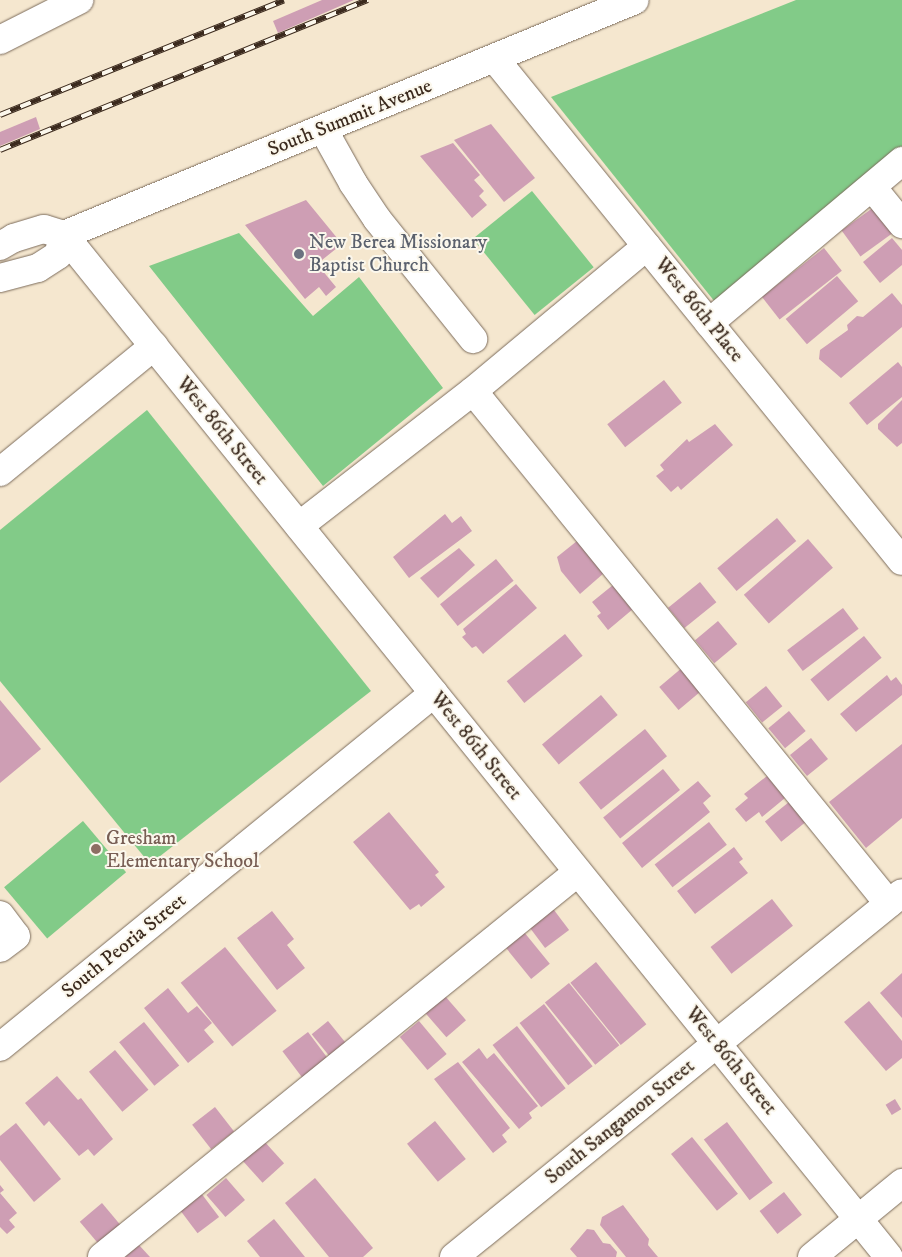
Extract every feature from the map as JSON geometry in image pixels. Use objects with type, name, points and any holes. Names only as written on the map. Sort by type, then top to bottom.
[{"type":"street","points":[[0,40],[79,0]]},
{"type":"street","name":"South Summit Avenue","points":[[64,235],[635,0]]},
{"type":"street","name":"West 86th Place","points":[[495,59],[902,561]]},
{"type":"street","points":[[323,129],[353,183],[377,219],[473,338]]},
{"type":"street","points":[[709,323],[902,162]]},
{"type":"street","points":[[872,187],[902,224]]},
{"type":"street","points":[[0,246],[14,238],[44,229],[64,235],[58,255],[38,268],[0,278]]},
{"type":"street","name":"West 86th Street","points":[[64,235],[889,1257]]},
{"type":"street","points":[[299,526],[473,391],[647,246]]},
{"type":"street","points":[[1,468],[154,346]]},
{"type":"street","points":[[473,391],[895,898]]},
{"type":"street","name":"South Peoria Street","points":[[0,1047],[434,694]]},
{"type":"street","points":[[102,1257],[578,872]]},
{"type":"street","name":"South Sangamon Street","points":[[454,1257],[895,898]]},
{"type":"street","points":[[0,914],[16,936],[0,948]]},
{"type":"street","points":[[812,1257],[902,1183]]},
{"type":"green space","points":[[796,0],[902,0],[902,148],[715,302],[551,97]]},
{"type":"green space","points":[[532,191],[594,267],[535,315],[473,239]]},
{"type":"green space","points":[[239,233],[313,316],[359,277],[443,388],[323,486],[149,266]]},
{"type":"green space","name":"Gresham Elementary School","points":[[147,410],[371,691],[150,864],[0,681],[0,530]]},
{"type":"green space","points":[[83,821],[126,872],[47,939],[4,887]]},
{"type":"building","points":[[322,0],[354,0],[278,33],[273,21]]},
{"type":"building","points":[[36,117],[40,129],[0,146],[0,132]]},
{"type":"building","points":[[491,124],[535,178],[504,202],[454,140]]},
{"type":"building","points":[[453,143],[480,175],[474,180],[484,191],[479,196],[487,205],[472,218],[420,156]]},
{"type":"building","name":"New Berea Missionary Baptist Church","points":[[306,200],[342,244],[317,264],[336,287],[326,296],[319,287],[305,299],[245,225]]},
{"type":"building","points":[[874,207],[893,233],[860,256],[842,231]]},
{"type":"building","points":[[892,238],[902,250],[902,265],[880,283],[863,262]]},
{"type":"building","points":[[824,248],[842,271],[780,319],[762,297]]},
{"type":"building","points":[[837,276],[858,301],[807,344],[786,319]]},
{"type":"building","points":[[892,293],[902,305],[902,327],[841,378],[819,359],[820,350],[848,330],[847,325],[857,316],[863,317]]},
{"type":"building","points":[[898,362],[902,367],[902,397],[867,425],[849,403]]},
{"type":"building","points":[[664,380],[682,403],[625,447],[607,424]]},
{"type":"building","points":[[902,400],[902,443],[897,447],[878,429],[878,424]]},
{"type":"building","points":[[715,424],[733,445],[681,490],[678,486],[671,492],[656,476],[664,470],[660,465],[687,439],[689,442]]},
{"type":"building","points":[[445,514],[452,523],[461,516],[472,531],[409,578],[393,557]]},
{"type":"building","points":[[777,518],[796,541],[737,591],[717,568]]},
{"type":"building","points":[[808,539],[833,568],[769,623],[744,595]]},
{"type":"building","points":[[577,541],[604,573],[580,594],[561,571],[557,557]]},
{"type":"building","points":[[459,548],[475,565],[438,598],[420,578]]},
{"type":"building","points":[[496,559],[514,581],[458,626],[440,604]]},
{"type":"building","points":[[700,582],[716,602],[684,628],[668,608]]},
{"type":"building","points":[[516,584],[537,608],[483,654],[476,646],[472,648],[462,637],[466,634],[463,629]]},
{"type":"building","points":[[613,585],[633,609],[608,630],[597,616],[601,613],[592,602]]},
{"type":"building","points":[[843,608],[859,629],[803,671],[787,650]]},
{"type":"building","points":[[718,621],[737,644],[714,663],[695,640]]},
{"type":"building","points":[[565,634],[583,656],[524,703],[507,681]]},
{"type":"building","points":[[864,636],[882,658],[828,701],[810,679]]},
{"type":"building","points":[[683,667],[702,690],[679,710],[659,687]]},
{"type":"building","points":[[887,675],[891,681],[896,677],[902,685],[902,695],[856,732],[840,714]]},
{"type":"building","points":[[766,686],[782,706],[762,723],[746,702]]},
{"type":"building","points":[[601,695],[618,715],[559,764],[542,744]]},
{"type":"building","points":[[0,700],[41,749],[0,783]]},
{"type":"building","points":[[789,711],[806,731],[785,748],[768,728]]},
{"type":"building","points":[[645,729],[667,756],[601,810],[579,782]]},
{"type":"building","points":[[811,738],[828,759],[807,776],[790,755]]},
{"type":"building","points":[[902,744],[902,818],[866,848],[829,802]]},
{"type":"building","points":[[663,769],[680,790],[620,838],[603,817]]},
{"type":"building","points":[[767,776],[785,798],[762,817],[759,812],[746,822],[735,809],[748,798],[744,794]]},
{"type":"building","points":[[698,781],[711,796],[703,803],[710,812],[642,868],[622,843]]},
{"type":"building","points":[[789,802],[805,822],[781,842],[765,822]]},
{"type":"building","points":[[389,812],[439,872],[435,875],[445,887],[421,907],[419,904],[410,910],[353,842]]},
{"type":"building","points":[[709,822],[727,845],[672,887],[655,864]]},
{"type":"building","points":[[734,847],[743,859],[739,862],[748,873],[695,914],[677,891]]},
{"type":"building","points":[[772,899],[793,926],[731,974],[711,947]]},
{"type":"building","points":[[551,906],[569,930],[545,948],[527,924]]},
{"type":"building","points":[[272,911],[294,939],[287,945],[305,968],[277,990],[237,938]]},
{"type":"building","points":[[524,932],[550,964],[531,979],[505,947]]},
{"type":"building","points":[[225,947],[277,1011],[232,1047],[181,983]]},
{"type":"building","points":[[596,962],[646,1024],[621,1045],[570,983]]},
{"type":"building","points":[[902,973],[902,1018],[880,993]]},
{"type":"building","points":[[569,983],[619,1045],[595,1065],[545,1003]]},
{"type":"building","points":[[168,988],[188,1013],[197,1006],[212,1023],[204,1030],[214,1042],[188,1063],[144,1008]]},
{"type":"building","points":[[445,996],[466,1020],[446,1037],[425,1013]]},
{"type":"building","points":[[869,1001],[902,1041],[902,1058],[886,1071],[844,1022]]},
{"type":"building","points":[[544,1004],[593,1066],[568,1085],[520,1023]]},
{"type":"building","points":[[328,1021],[346,1043],[329,1056],[312,1034]]},
{"type":"building","points":[[419,1021],[447,1054],[427,1070],[400,1037]]},
{"type":"building","points":[[144,1022],[179,1066],[154,1086],[119,1042]]},
{"type":"building","points":[[517,1026],[566,1088],[541,1107],[493,1045]]},
{"type":"building","points":[[308,1032],[328,1059],[303,1078],[282,1051]]},
{"type":"building","points":[[479,1048],[487,1059],[494,1053],[538,1106],[529,1113],[532,1118],[519,1129],[462,1062]]},
{"type":"building","points":[[115,1050],[148,1090],[122,1112],[89,1072]]},
{"type":"building","points":[[458,1062],[510,1128],[502,1135],[507,1142],[493,1153],[434,1079]]},
{"type":"building","points":[[57,1076],[78,1100],[81,1098],[113,1139],[94,1156],[88,1149],[79,1156],[49,1121],[44,1126],[25,1103]]},
{"type":"building","points":[[895,1099],[901,1109],[892,1115],[886,1105]]},
{"type":"building","points":[[215,1107],[234,1131],[211,1149],[192,1125]]},
{"type":"building","points":[[435,1121],[466,1159],[438,1182],[407,1144]]},
{"type":"building","points":[[727,1122],[773,1183],[750,1200],[704,1139]]},
{"type":"building","points":[[16,1123],[61,1179],[34,1202],[0,1160],[0,1136]]},
{"type":"building","points":[[692,1137],[738,1194],[717,1211],[671,1154]]},
{"type":"building","points":[[264,1141],[284,1163],[263,1183],[242,1160]]},
{"type":"building","points":[[226,1178],[245,1200],[225,1217],[206,1195]]},
{"type":"building","points":[[315,1178],[373,1248],[363,1257],[329,1257],[285,1203]]},
{"type":"building","points":[[0,1185],[4,1190],[0,1193]]},
{"type":"building","points":[[784,1192],[802,1215],[777,1234],[760,1211]]},
{"type":"building","points":[[0,1193],[17,1213],[9,1220],[15,1227],[7,1234],[0,1227]]},
{"type":"building","points":[[201,1193],[219,1217],[197,1233],[179,1209]]},
{"type":"building","points":[[102,1203],[121,1226],[99,1245],[80,1222]]},
{"type":"building","points":[[623,1205],[649,1239],[648,1245],[658,1257],[626,1257],[600,1225],[602,1217]]},
{"type":"building","points":[[274,1219],[305,1257],[260,1257],[247,1241]]},
{"type":"building","points":[[587,1229],[594,1230],[603,1243],[610,1244],[617,1252],[616,1257],[577,1257],[570,1249]]},
{"type":"building","points":[[139,1245],[150,1257],[125,1257]]},
{"type":"railway","points":[[0,115],[284,0]]},
{"type":"railway","points":[[0,150],[368,0]]},
{"type":"place","name":"New Berea Missionary Baptist Church","points":[[299,254]]},
{"type":"place","name":"Gresham Elementary School","points":[[96,849]]}]
